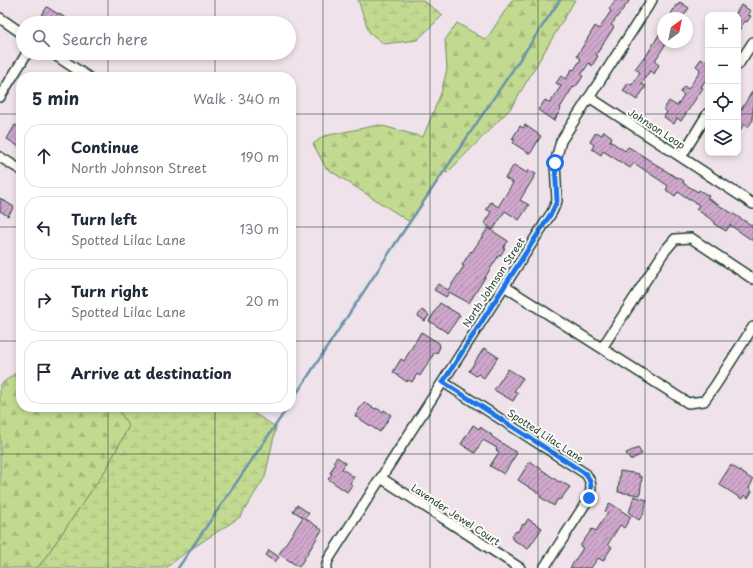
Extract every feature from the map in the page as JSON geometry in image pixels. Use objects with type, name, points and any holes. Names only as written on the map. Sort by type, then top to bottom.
[{"type":"street","name":"North Johnson Street","points":[[326,568],[328,560],[552,212],[557,201],[555,163],[561,141],[652,0]]},
{"type":"street","points":[[0,18],[16,29]]},
{"type":"street","points":[[741,61],[753,42]]},
{"type":"street","points":[[0,97],[23,60]]},
{"type":"street","points":[[62,60],[80,72]]},
{"type":"street","name":"Johnson Loop","points":[[589,97],[753,204]]},
{"type":"street","points":[[681,157],[705,118]]},
{"type":"street","points":[[0,157],[16,167]]},
{"type":"street","points":[[602,348],[664,252],[675,239],[691,238],[753,279]]},
{"type":"street","points":[[504,286],[688,403],[704,401],[753,328]]},
{"type":"street","name":"Spotted Lilac Lane","points":[[443,382],[586,474],[591,481],[592,488],[589,498],[544,568]]},
{"type":"street","name":"Lavender Jewel Court","points":[[381,478],[520,568]]},
{"type":"green space","points":[[358,0],[422,0],[443,15],[417,40],[384,44],[369,32]]},
{"type":"green space","points":[[512,0],[575,0],[511,108],[447,173],[444,171],[410,222],[326,168],[313,144],[324,136],[379,125],[423,137],[441,93],[447,69],[445,40],[457,23],[486,40]]},
{"type":"green space","points":[[16,373],[16,412],[120,412],[129,426],[107,468],[41,564],[36,568],[0,568],[0,385]]},
{"type":"green space","points":[[120,412],[252,412],[276,427],[265,477],[240,517],[185,553],[166,568],[36,568],[41,564],[107,468],[129,426]]},
{"type":"building","points":[[615,0],[630,0],[611,25],[614,27],[596,55],[598,56],[592,66],[589,63],[581,75],[583,76],[578,84],[574,88],[573,87],[563,103],[554,121],[538,110],[545,100],[550,103],[561,86],[556,83],[561,76],[566,79],[572,69],[574,70],[581,59],[577,56],[595,26],[599,29],[611,11],[609,9]]},
{"type":"building","points":[[680,2],[689,8],[686,12],[672,12],[676,5],[677,6]]},
{"type":"building","points":[[741,5],[751,11],[748,15],[751,16],[741,27],[741,12],[737,12]]},
{"type":"building","points":[[47,7],[62,16],[41,16]]},
{"type":"building","points":[[657,38],[657,48],[663,48],[655,62],[659,65],[654,74],[650,71],[641,84],[646,86],[637,100],[623,91],[628,83],[632,85],[640,72],[635,69],[644,57],[645,58]]},
{"type":"building","points":[[701,59],[705,62],[705,81],[701,87],[703,88],[681,121],[677,118],[674,124],[664,117],[667,112],[664,109],[669,101],[677,106],[684,95],[680,92],[684,86],[688,89],[699,73],[700,69],[696,66]]},
{"type":"building","points":[[753,90],[753,120],[748,127],[744,124],[741,129],[741,110]]},
{"type":"building","points":[[15,125],[16,126],[16,145],[7,139]]},
{"type":"building","points":[[525,125],[541,136],[530,154],[513,143],[515,140],[512,139],[520,126],[523,128]]},
{"type":"building","points":[[604,131],[612,137],[610,141],[625,151],[628,147],[632,149],[684,181],[683,183],[698,192],[699,190],[709,196],[707,198],[753,226],[753,241],[730,225],[726,231],[714,224],[715,222],[696,209],[699,205],[678,192],[675,196],[666,190],[667,185],[634,163],[630,168],[603,151],[601,155],[592,149],[594,145],[590,142],[596,132],[602,135]]},
{"type":"building","points":[[514,165],[527,173],[529,170],[536,174],[520,200],[529,205],[519,220],[505,211],[493,230],[484,223],[491,212],[486,209],[491,202],[498,207],[513,183],[505,178]]},
{"type":"building","points":[[0,198],[14,207],[8,216],[0,211]]},
{"type":"building","points":[[488,228],[508,241],[500,256],[499,255],[469,303],[449,292],[446,297],[434,290],[438,284],[448,290],[464,266],[462,265],[471,251],[472,252]]},
{"type":"building","points":[[440,303],[460,315],[448,333],[429,321]]},
{"type":"building","points":[[422,310],[429,315],[425,321],[418,316]]},
{"type":"building","points":[[421,332],[439,343],[440,347],[437,353],[435,352],[420,376],[417,374],[412,382],[408,380],[407,382],[393,372],[401,359],[404,361]]},
{"type":"building","points":[[484,348],[498,357],[484,378],[478,374],[476,376],[469,371]]},
{"type":"building","points":[[508,369],[523,378],[514,391],[518,393],[513,401],[494,390]]},
{"type":"building","points":[[364,402],[375,409],[376,408],[383,412],[384,410],[391,415],[380,432],[355,416]]},
{"type":"building","points":[[473,425],[479,429],[480,427],[517,453],[504,474],[490,466],[499,452],[496,450],[497,448],[483,440],[475,453],[461,444]]},
{"type":"building","points":[[638,448],[642,454],[630,460],[626,453]]},
{"type":"building","points":[[337,457],[346,463],[342,469],[354,477],[350,483],[352,485],[347,492],[328,479],[332,474],[330,473],[335,464],[333,462]]},
{"type":"building","points":[[530,461],[559,482],[560,481],[570,487],[561,499],[557,500],[554,506],[540,497],[541,495],[518,480]]},
{"type":"building","points":[[731,465],[753,480],[749,488],[752,491],[748,498],[744,495],[742,499],[720,485],[720,482]]},
{"type":"building","points":[[620,471],[639,474],[639,477],[642,477],[640,495],[618,492]]},
{"type":"building","points":[[634,496],[647,500],[643,515],[639,520],[629,513]]},
{"type":"building","points":[[610,503],[631,517],[624,528],[620,525],[608,544],[612,547],[603,561],[598,558],[591,568],[570,568],[583,548],[580,546],[592,529],[596,531],[608,512],[605,511]]},
{"type":"building","points":[[297,505],[309,513],[305,518],[322,530],[299,567],[279,554],[303,517],[293,511]]},
{"type":"building","points":[[528,519],[542,528],[528,549],[512,539],[512,536]]},
{"type":"building","points":[[269,550],[279,557],[275,562],[266,556]]},
{"type":"waterway","points":[[296,394],[401,235],[560,0]]},
{"type":"waterway","points":[[178,568],[285,412]]},
{"type":"route","points":[[555,163],[557,201],[552,212],[443,382],[586,474],[591,481],[592,488],[589,498]]}]
